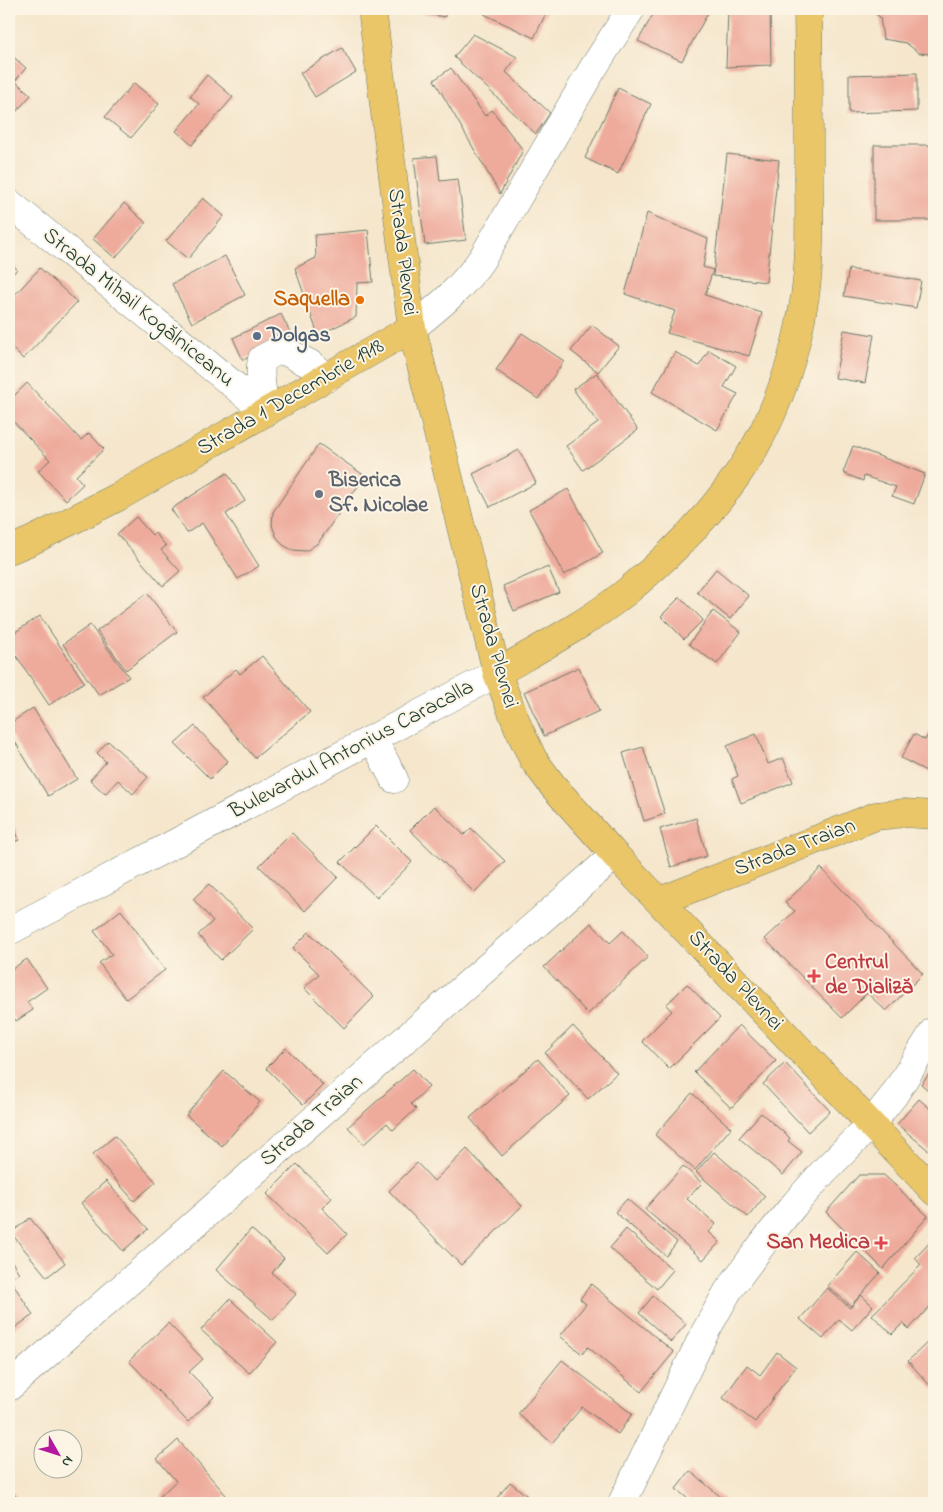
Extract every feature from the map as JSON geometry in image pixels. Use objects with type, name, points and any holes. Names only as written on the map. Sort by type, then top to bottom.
[{"type":"main road","name":"Strada Plevnei","points":[[372,9],[412,328],[497,673],[533,759],[553,786],[615,855],[934,1191]]},
{"type":"main road","name":"Bulevardul Antonius Caracalla","points":[[497,673],[568,632],[624,594],[666,557],[700,521],[727,488],[754,447],[774,407],[796,346],[805,296],[810,243],[808,9]]},
{"type":"main road","name":"Strada 1 Decembrie 1918","points":[[9,550],[31,541],[118,497],[412,328]]},
{"type":"main road","name":"Strada Traian","points":[[660,901],[876,816],[904,813],[934,815]]},
{"type":"street","name":"Strada 1 Decembrie 1918","points":[[412,328],[442,305],[479,264],[592,70],[631,9]]},
{"type":"street","name":"Strada Mihail Kogălniceanu","points":[[9,203],[267,412]]},
{"type":"street","points":[[267,412],[260,378],[262,359],[281,349],[310,364],[327,378]]},
{"type":"street","name":"Bulevardul Antonius Caracalla","points":[[9,931],[497,673]]},
{"type":"street","points":[[373,739],[394,779]]},
{"type":"street","name":"Strada Traian","points":[[9,1387],[615,855]]},
{"type":"street","points":[[622,1503],[704,1334],[728,1291],[794,1205],[824,1171],[871,1124],[894,1095],[934,1031]]},
{"type":"building","points":[[416,9],[446,9],[445,17],[416,12]]},
{"type":"building","points":[[486,9],[548,9],[534,38],[484,14]]},
{"type":"building","points":[[656,9],[710,9],[682,61],[638,41]]},
{"type":"building","points":[[728,9],[770,9],[771,65],[726,67]]},
{"type":"building","points":[[868,9],[934,9],[934,50],[930,54],[919,53],[906,43],[883,39],[880,17]]},
{"type":"building","points":[[473,34],[517,57],[506,72],[550,113],[536,134],[454,57]]},
{"type":"building","points":[[342,48],[356,72],[315,97],[300,73]]},
{"type":"building","points":[[9,53],[26,68],[15,81],[31,95],[9,120]]},
{"type":"building","points":[[451,68],[485,116],[492,110],[523,150],[500,194],[434,80]]},
{"type":"building","points":[[917,73],[917,111],[849,113],[849,75]]},
{"type":"building","points":[[207,75],[233,97],[192,145],[176,131],[199,104],[190,96]]},
{"type":"building","points":[[134,83],[159,104],[131,138],[105,117]]},
{"type":"building","points":[[618,88],[651,104],[618,174],[585,158]]},
{"type":"building","points":[[874,145],[934,145],[934,220],[874,220]]},
{"type":"building","points":[[727,154],[779,160],[766,282],[713,276]]},
{"type":"building","points":[[437,156],[440,181],[458,179],[466,240],[425,245],[414,158]]},
{"type":"building","points":[[203,198],[224,216],[188,259],[166,241]]},
{"type":"building","points":[[124,203],[146,223],[115,258],[93,239]]},
{"type":"building","points":[[647,213],[708,239],[703,267],[713,270],[705,295],[762,313],[749,356],[667,333],[675,311],[625,294]]},
{"type":"building","points":[[368,230],[373,282],[357,283],[356,317],[318,335],[295,268],[316,258],[315,235]]},
{"type":"building","points":[[225,256],[245,295],[192,323],[172,284]]},
{"type":"building","points":[[9,262],[17,269],[9,279]]},
{"type":"building","points":[[40,268],[77,302],[23,359],[9,345],[9,301]]},
{"type":"building","points":[[849,269],[921,281],[916,308],[844,296]]},
{"type":"building","points":[[281,314],[292,336],[243,360],[233,338]]},
{"type":"building","points":[[592,325],[619,346],[598,372],[571,351]]},
{"type":"building","points":[[844,330],[874,335],[865,383],[835,378]]},
{"type":"building","points":[[522,333],[564,361],[538,399],[496,370]]},
{"type":"building","points":[[709,350],[736,366],[724,387],[738,394],[717,430],[652,392],[675,352],[699,366]]},
{"type":"building","points":[[597,373],[638,430],[583,470],[566,446],[598,423],[573,389]]},
{"type":"building","points":[[27,383],[81,440],[89,433],[104,449],[76,476],[83,484],[66,500],[38,471],[50,460],[9,417],[9,401]]},
{"type":"building","name":"Biserica Sf. Nicolae","points":[[319,444],[365,476],[318,543],[306,551],[292,550],[283,545],[276,536],[272,525],[273,512]]},
{"type":"building","points":[[853,446],[925,474],[914,504],[892,496],[896,487],[864,476],[863,481],[843,473]]},
{"type":"building","points":[[519,450],[536,483],[490,507],[473,474]]},
{"type":"building","points":[[227,473],[245,501],[226,514],[259,566],[238,579],[202,523],[187,533],[171,509]]},
{"type":"building","points":[[568,489],[603,553],[564,575],[529,510]]},
{"type":"building","points":[[136,517],[152,535],[155,533],[166,546],[161,550],[180,571],[163,586],[117,534]]},
{"type":"building","points":[[548,567],[559,592],[514,611],[503,586]]},
{"type":"building","points":[[716,569],[749,596],[730,619],[697,592]]},
{"type":"building","points":[[147,593],[177,632],[126,670],[97,631]]},
{"type":"building","points":[[680,597],[703,620],[684,639],[661,616]]},
{"type":"building","points":[[713,611],[741,632],[717,664],[689,644]]},
{"type":"building","points":[[40,616],[84,682],[49,705],[9,645],[9,636]]},
{"type":"building","points":[[90,625],[129,677],[99,695],[63,644]]},
{"type":"building","points":[[262,656],[310,712],[255,758],[203,697],[236,669],[240,674]]},
{"type":"building","points":[[579,667],[599,711],[544,736],[524,692]]},
{"type":"building","points":[[33,708],[77,779],[48,796],[9,732],[9,724]]},
{"type":"building","points":[[195,726],[228,761],[210,779],[175,744]]},
{"type":"building","points":[[931,729],[934,730],[934,775],[901,758],[914,734],[925,740]]},
{"type":"building","points":[[756,734],[768,764],[783,758],[793,782],[741,803],[732,779],[738,776],[727,746]]},
{"type":"building","points":[[108,741],[148,777],[133,794],[118,780],[105,794],[90,780],[106,762],[97,753]]},
{"type":"building","points":[[643,747],[665,814],[644,821],[623,753]]},
{"type":"building","points":[[434,806],[464,835],[471,828],[505,861],[475,893],[410,830]]},
{"type":"building","points":[[9,812],[19,840],[9,844]]},
{"type":"building","points":[[696,818],[707,856],[671,867],[660,829]]},
{"type":"building","points":[[376,826],[412,862],[377,898],[340,862]]},
{"type":"building","points":[[292,833],[338,877],[305,911],[259,866]]},
{"type":"building","points":[[821,868],[923,974],[886,1011],[867,993],[842,1018],[765,939],[795,911],[785,903]]},
{"type":"building","points":[[209,884],[253,929],[221,960],[198,935],[213,921],[193,899]]},
{"type":"building","points":[[121,910],[165,970],[126,999],[99,963],[112,954],[94,931]]},
{"type":"building","points":[[591,923],[610,943],[623,931],[648,957],[588,1014],[544,967]]},
{"type":"building","points":[[309,932],[374,997],[344,1028],[304,988],[319,974],[293,948]]},
{"type":"building","points":[[27,959],[47,988],[27,1002],[33,1010],[16,1021],[9,1011],[9,971]]},
{"type":"building","points":[[687,984],[720,1018],[669,1069],[642,1041],[672,1011],[666,1005]]},
{"type":"building","points":[[739,1025],[776,1061],[731,1108],[694,1072]]},
{"type":"building","points":[[573,1026],[617,1073],[588,1099],[545,1053]]},
{"type":"building","points":[[286,1048],[323,1085],[303,1105],[266,1068]]},
{"type":"building","points":[[538,1059],[570,1096],[502,1156],[470,1118]]},
{"type":"building","points":[[785,1063],[830,1111],[808,1132],[763,1084]]},
{"type":"building","points":[[934,1068],[934,1095],[921,1084]]},
{"type":"building","points":[[413,1069],[429,1087],[411,1104],[416,1109],[393,1130],[387,1123],[364,1144],[348,1127]]},
{"type":"building","points":[[224,1071],[260,1102],[222,1146],[186,1115]]},
{"type":"building","points":[[692,1093],[731,1128],[695,1170],[655,1135]]},
{"type":"building","points":[[919,1099],[934,1112],[934,1155],[897,1124]]},
{"type":"building","points":[[761,1113],[790,1138],[788,1141],[802,1152],[783,1175],[739,1138]]},
{"type":"building","points":[[115,1136],[156,1182],[134,1201],[93,1154]]},
{"type":"building","points":[[467,1149],[522,1206],[461,1265],[389,1191],[417,1163],[434,1181]]},
{"type":"building","points":[[714,1152],[765,1196],[748,1217],[696,1172]]},
{"type":"building","points":[[297,1164],[332,1198],[322,1208],[347,1234],[328,1253],[267,1194]]},
{"type":"building","points":[[683,1166],[702,1183],[687,1199],[716,1224],[709,1232],[720,1242],[703,1260],[645,1209]]},
{"type":"building","name":"San Medica","points":[[859,1175],[884,1175],[928,1216],[883,1269],[826,1212]]},
{"type":"building","points":[[106,1181],[148,1229],[123,1251],[81,1203]]},
{"type":"building","points":[[627,1199],[677,1242],[666,1256],[615,1212]]},
{"type":"building","points":[[30,1218],[65,1263],[47,1277],[11,1233]]},
{"type":"building","points":[[251,1229],[284,1258],[272,1273],[296,1294],[273,1320],[216,1270]]},
{"type":"building","points":[[626,1229],[673,1270],[657,1289],[610,1248]]},
{"type":"building","points":[[934,1238],[934,1302],[909,1329],[903,1323],[892,1334],[872,1315],[921,1265],[915,1258]]},
{"type":"building","points":[[857,1252],[880,1273],[851,1306],[827,1286]]},
{"type":"building","points":[[9,1257],[19,1273],[10,1279],[33,1315],[10,1331]]},
{"type":"building","points":[[591,1284],[674,1352],[641,1392],[588,1347],[582,1354],[560,1336],[586,1304],[580,1299]]},
{"type":"building","points":[[827,1288],[850,1308],[861,1295],[873,1306],[852,1330],[839,1319],[823,1339],[800,1319]]},
{"type":"building","points":[[653,1296],[686,1324],[671,1342],[639,1313]]},
{"type":"building","points":[[230,1299],[277,1342],[249,1373],[201,1330]]},
{"type":"building","points":[[168,1323],[203,1359],[189,1372],[214,1397],[188,1422],[129,1361]]},
{"type":"building","points":[[934,1336],[934,1390],[908,1361]]},
{"type":"building","points":[[777,1352],[796,1367],[755,1422],[723,1398],[747,1365],[760,1375]]},
{"type":"building","points":[[562,1360],[632,1414],[618,1434],[582,1407],[552,1443],[518,1414]]},
{"type":"building","points":[[178,1440],[226,1495],[217,1503],[166,1503],[160,1496],[176,1481],[157,1459]]},
{"type":"building","points":[[690,1471],[727,1503],[693,1503],[676,1489]]},
{"type":"building","points":[[510,1482],[536,1503],[493,1503]]},
{"type":"building","points":[[9,1488],[20,1503],[9,1503]]},
{"type":"place","name":"Saquella","points":[[360,300]]},
{"type":"place","name":"Dolgas","points":[[257,336]]},
{"type":"place","name":"Biserica Sf. Nicolae","points":[[319,494]]},
{"type":"place","name":"Centrul de Dializă","points":[[814,976]]},
{"type":"place","name":"San Medica","points":[[881,1243]]}]
